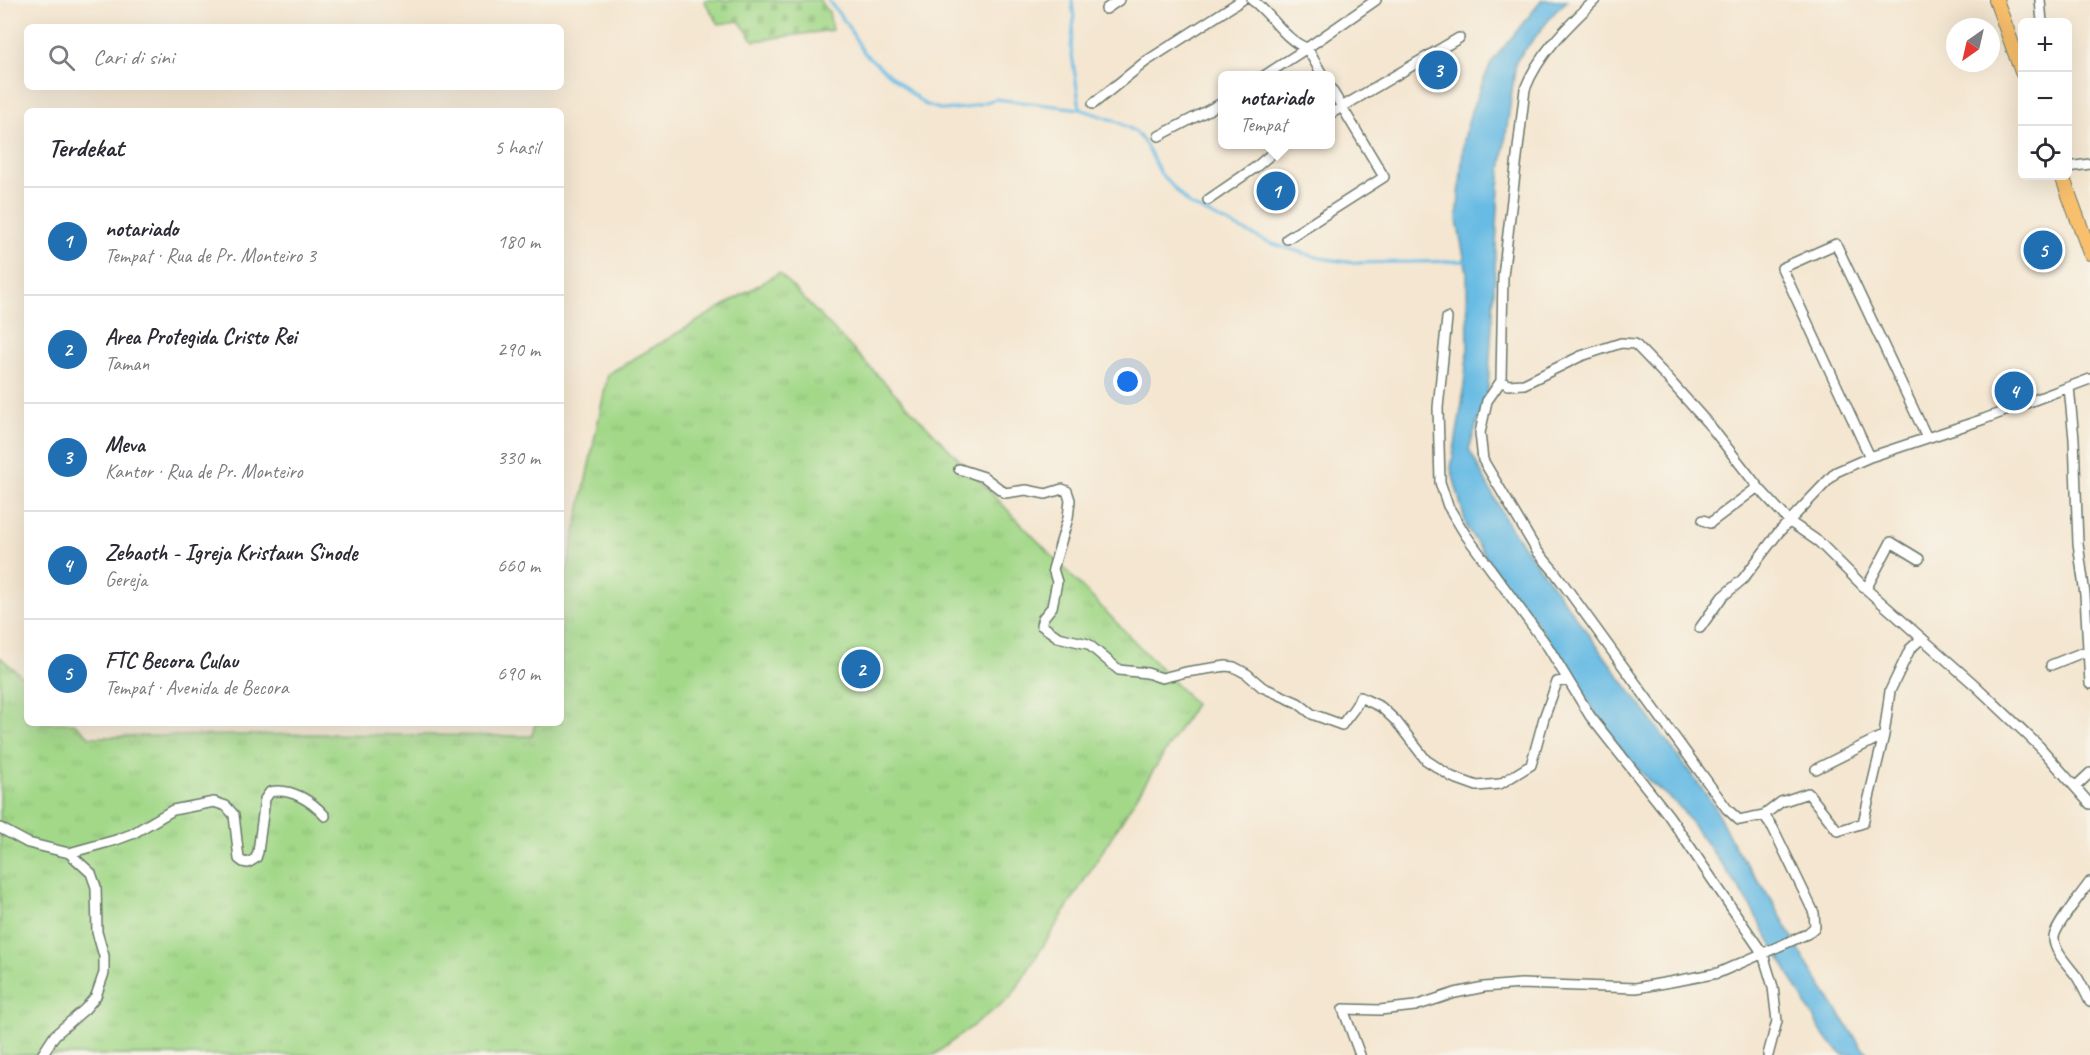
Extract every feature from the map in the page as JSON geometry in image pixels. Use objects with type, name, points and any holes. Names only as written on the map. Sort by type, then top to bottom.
[{"type":"main road","points":[[1996,0],[2018,61]]},
{"type":"main road","points":[[2063,180],[2090,253]]},
{"type":"street","points":[[1106,9],[1119,0]]},
{"type":"street","points":[[1093,104],[1145,62],[1242,0]]},
{"type":"street","points":[[1251,0],[1273,18],[1289,37],[1307,48],[1321,71]]},
{"type":"street","points":[[1270,71],[1377,0]]},
{"type":"street","points":[[1595,0],[1549,47],[1533,69],[1525,89],[1503,276],[1501,381],[1487,401],[1480,433],[1483,460],[1537,551],[1554,571],[1727,809],[1739,820],[1764,815],[1781,802],[1808,793],[1838,831],[1863,823],[1884,735],[1890,691],[1910,649],[1922,638]]},
{"type":"street","points":[[2040,0],[2042,18]]},
{"type":"street","points":[[1335,110],[1459,38]]},
{"type":"street","points":[[1287,239],[1384,177],[1335,96]]},
{"type":"street","points":[[1159,136],[1218,105]]},
{"type":"street","points":[[1208,200],[1256,167],[1277,149]]},
{"type":"street","points":[[2072,166],[2090,164]]},
{"type":"street","points":[[1870,457],[1782,268],[1836,244],[1927,438]]},
{"type":"street","points":[[1447,318],[1438,408],[1440,482],[1448,506],[1465,534],[1548,647],[1590,716],[1675,824],[1767,953],[1777,1021],[1768,1055]]},
{"type":"street","points":[[1501,381],[1508,385],[1524,384],[1581,356],[1621,343],[1635,344],[1664,373],[1711,427],[1758,487],[1790,522],[1819,542],[1866,590],[1976,686],[2039,746],[2090,804]]},
{"type":"street","points":[[1700,628],[1722,597],[1743,579],[1778,533],[1836,472],[1870,457],[2090,379]]},
{"type":"street","points":[[2068,387],[2074,439],[2078,543],[2085,595],[2090,684]]},
{"type":"street","points":[[959,469],[984,477],[1005,493],[1026,490],[1046,494],[1062,489],[1067,491],[1070,500],[1068,518],[1053,569],[1057,582],[1052,608],[1043,618],[1041,625],[1058,637],[1088,644],[1119,670],[1147,673],[1162,678],[1206,669],[1234,667],[1247,674],[1262,687],[1298,703],[1312,714],[1342,725],[1357,706],[1360,698],[1381,707],[1396,721],[1426,760],[1452,777],[1477,786],[1500,784],[1531,765],[1557,682],[1568,680]]},
{"type":"street","points":[[1703,520],[1710,523],[1758,487]]},
{"type":"street","points":[[1866,590],[1891,542],[1919,559]]},
{"type":"street","points":[[2051,665],[2080,653],[2089,652]]},
{"type":"street","points":[[1816,769],[1884,735]]},
{"type":"street","points":[[2075,787],[2090,773]]},
{"type":"street","points":[[69,853],[124,837],[173,810],[214,802],[226,806],[234,815],[239,859],[248,863],[256,858],[258,852],[265,799],[270,792],[279,790],[296,794],[317,807],[325,816]]},
{"type":"street","points":[[1360,1055],[1343,1009],[1380,1010],[1415,1006],[1455,993],[1512,984],[1636,988],[1718,973],[1808,934],[1815,927],[1814,913],[1773,828],[1764,815]]},
{"type":"street","points":[[0,828],[28,843],[69,853],[91,873],[96,887],[97,932],[104,956],[104,973],[96,996],[85,1009],[55,1035],[42,1055]]},
{"type":"street","points":[[2090,882],[2070,908],[2055,932],[2054,938],[2060,953],[2078,978],[2090,1002]]},
{"type":"green space","points":[[705,0],[820,0],[829,12],[832,30],[754,41],[739,21],[719,24]]},
{"type":"green space","points":[[779,273],[1195,704],[1011,997],[934,1055],[0,1055],[0,657],[24,678],[24,726],[77,726],[90,737],[312,734],[532,736],[534,726],[564,726],[564,585],[608,374]]},
{"type":"water","points":[[1542,0],[1568,0],[1555,12],[1516,61],[1499,186],[1488,388],[1469,449],[1509,526],[1713,804],[1734,846],[1771,899],[1810,969],[1860,1045],[1870,1055],[1843,1055],[1824,1036],[1744,895],[1679,806],[1649,781],[1612,739],[1544,633],[1496,572],[1467,528],[1451,468],[1462,404],[1468,347],[1467,272],[1457,220],[1464,139],[1471,111],[1491,63]]},
{"type":"waterway","points":[[828,0],[846,23],[864,53],[924,104],[943,110],[965,108],[996,99],[1080,109],[1116,121],[1136,132],[1146,145],[1161,174],[1190,205],[1270,243],[1320,258],[1354,263],[1467,261]]},
{"type":"waterway","points":[[1072,0],[1074,19],[1071,48],[1080,108]]},
{"type":"place","name":"Meva","points":[[1438,70]]},
{"type":"place","name":"notariado","points":[[1276,191]]},
{"type":"place","name":"FTC Becora Culau","points":[[2043,250]]},
{"type":"place","name":"Zebaoth - Igreja Kristaun Sinode","points":[[2014,391]]},
{"type":"place","name":"Area Protegida Cristo Rei","points":[[861,669]]}]
